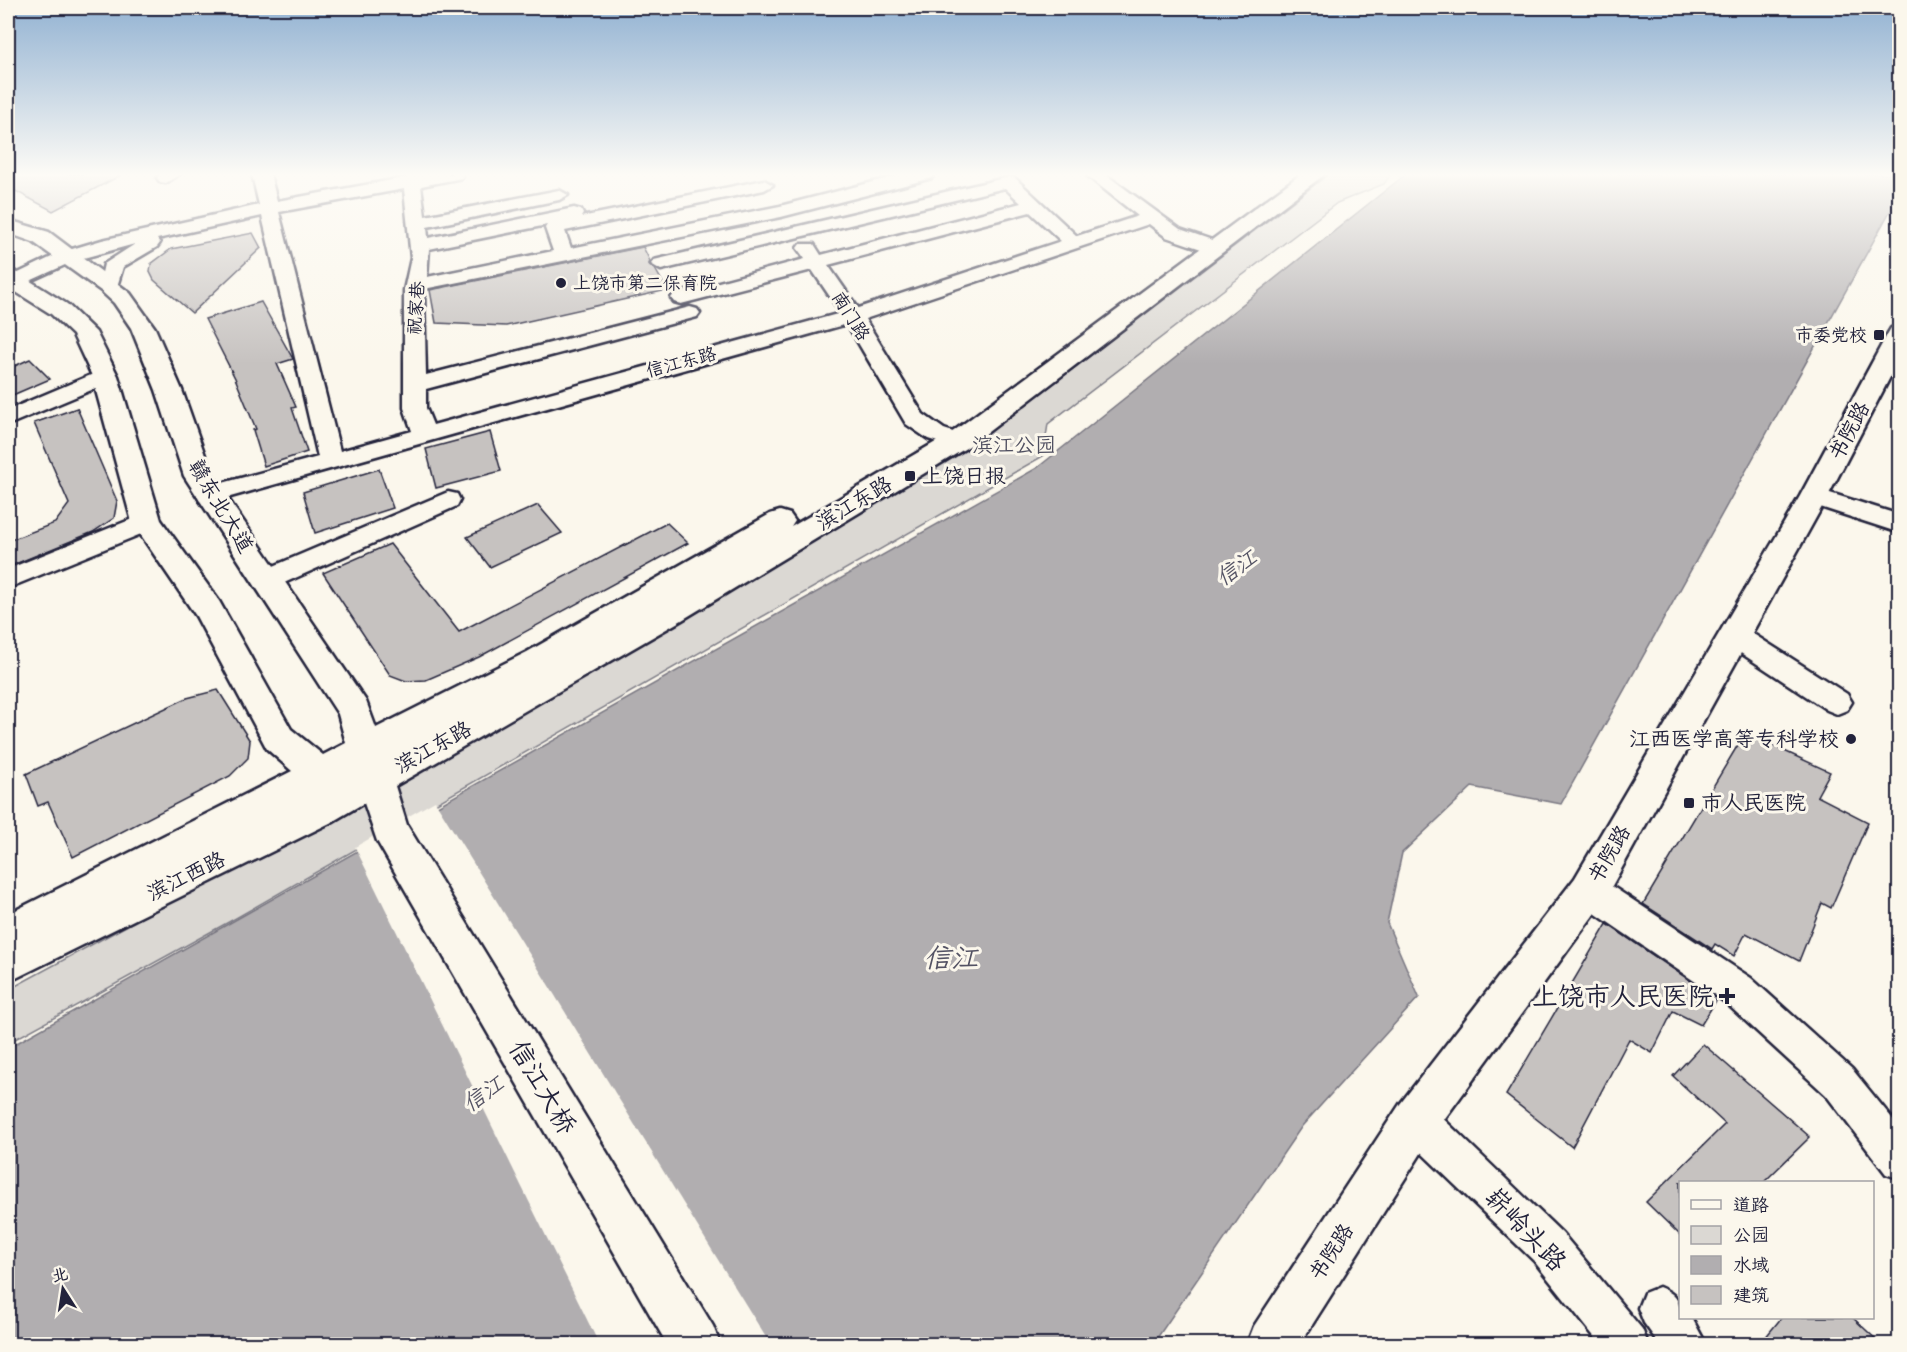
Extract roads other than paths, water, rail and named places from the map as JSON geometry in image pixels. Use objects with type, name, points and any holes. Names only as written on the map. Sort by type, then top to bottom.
[{"type":"main road","name":"赣东北大道","points":[[41,237],[69,256],[96,301],[143,328],[169,390],[198,476],[354,711],[353,774]]},
{"type":"main road","name":"滨江东路","points":[[353,774],[671,612],[947,438],[1216,237]]},
{"type":"main road","name":"滨江东路","points":[[1206,245],[1218,237]]},
{"type":"main road","points":[[10,281],[96,301],[84,332],[105,376],[147,522],[208,609],[279,739],[353,774]]},
{"type":"main road","name":"书院路","points":[[1272,1344],[1416,1120],[1589,890],[1814,496],[1899,333]]},
{"type":"main road","name":"信江大桥","points":[[353,774],[390,830],[695,1344]]},
{"type":"main road","name":"滨江西路","points":[[8,934],[353,774]]},
{"type":"main road","name":"滨江西路","points":[[8,963],[353,774]]},
{"type":"street","points":[[10,281],[69,256],[145,237]]},
{"type":"street","points":[[96,301],[114,264],[159,237]]},
{"type":"street","points":[[279,237],[331,461]]},
{"type":"street","name":"祝家巷","points":[[419,237],[421,258],[415,285],[415,384],[416,408],[423,434]]},
{"type":"street","points":[[420,245],[460,237]]},
{"type":"street","points":[[557,237],[564,255]]},
{"type":"street","points":[[415,285],[660,237]]},
{"type":"street","points":[[662,271],[786,237]]},
{"type":"street","name":"南门路","points":[[799,237],[853,316],[914,419],[947,438]]},
{"type":"street","points":[[415,384],[686,306],[816,262],[911,237]]},
{"type":"street","points":[[1068,237],[1075,244]]},
{"type":"street","name":"信江东路","points":[[209,495],[853,316],[1095,237]]},
{"type":"street","points":[[1184,237],[1206,245]]},
{"type":"street","points":[[646,240],[662,271],[714,353]]},
{"type":"street","points":[[8,418],[105,376]]},
{"type":"street","points":[[1814,496],[1899,524]]},
{"type":"street","points":[[266,580],[448,500]]},
{"type":"street","points":[[8,579],[147,522]]},
{"type":"street","points":[[1734,635],[1837,702]]},
{"type":"street","points":[[1589,890],[1738,990],[1839,1082],[1899,1160]]},
{"type":"street","name":"崭岭头路","points":[[1416,1120],[1548,1247],[1627,1344]]},
{"type":"street","points":[[1659,1308],[1685,1344]]},
{"type":"water","name":"信江","points":[[1327,237],[1876,237],[1561,804],[1472,787],[1402,853],[1387,923],[1419,997],[1302,1126],[1153,1344],[8,1344],[8,1048],[1037,468]]},
{"type":"place","name":"上饶市第二保育院","points":[[561,283]]},
{"type":"place","name":"市委党校","points":[[1879,335]]},
{"type":"place","name":"上饶日报","points":[[910,476]]},
{"type":"place","name":"江西医学高等专科学校","points":[[1851,739]]},
{"type":"place","name":"市人民医院","points":[[1689,803]]},
{"type":"place","name":"上饶市人民医院","points":[[1727,996]]},
{"type":"park label","name":"滨江公园","points":[[1014,445]]}]
